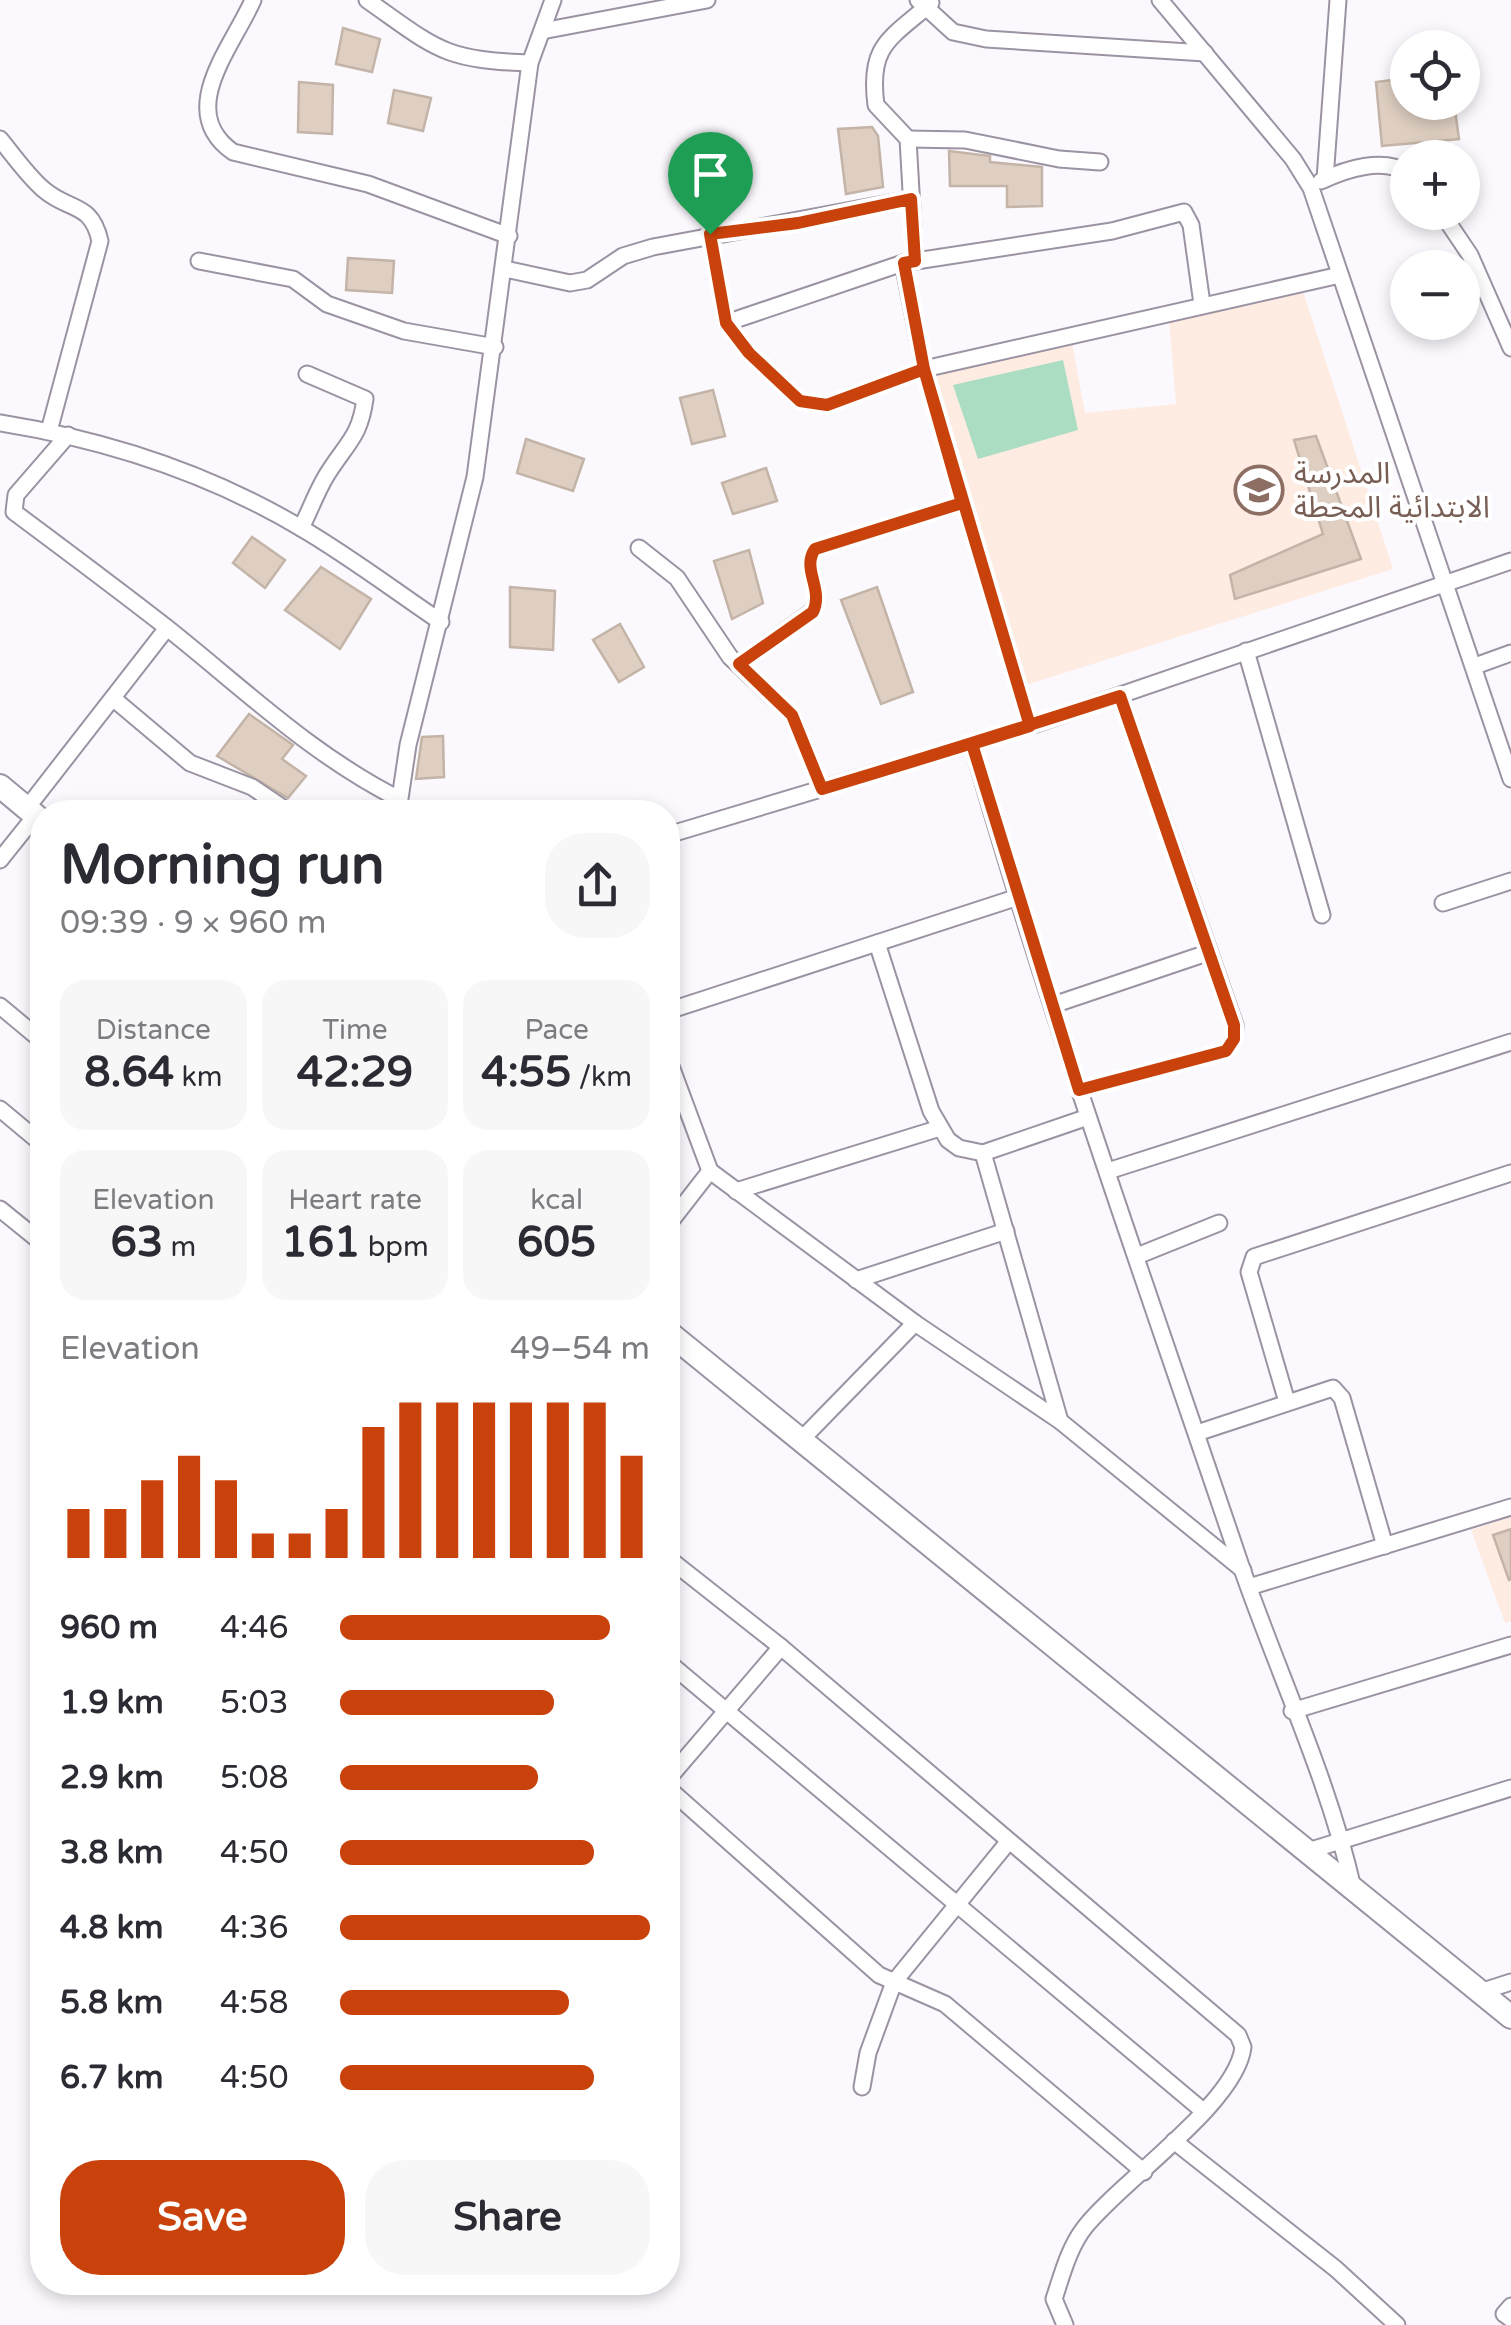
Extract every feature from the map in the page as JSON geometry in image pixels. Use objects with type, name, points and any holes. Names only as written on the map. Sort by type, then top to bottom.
[{"type":"main road","points":[[0,786],[30,811]]},
{"type":"main road","points":[[680,1342],[1511,2017]]},
{"type":"street","points":[[253,0],[213,76],[204,106],[218,142],[233,152],[368,184],[509,236]]},
{"type":"street","points":[[367,0],[439,52],[470,61],[530,63]]},
{"type":"street","points":[[399,800],[475,476],[530,63],[553,0]]},
{"type":"street","points":[[542,31],[707,0]]},
{"type":"street","points":[[1160,0],[1293,159],[1318,183]]},
{"type":"street","points":[[1338,0],[1318,183],[1340,274],[1443,585],[1503,731],[1511,778]]},
{"type":"street","points":[[1030,726],[924,369],[909,262],[908,140],[876,105],[874,62],[881,47],[926,2],[953,32],[986,39],[1205,53]]},
{"type":"street","points":[[0,139],[50,195],[81,208],[95,220],[100,242],[49,431]]},
{"type":"street","points":[[908,140],[964,140],[1059,159],[1100,162]]},
{"type":"street","points":[[1318,183],[1372,165],[1390,169]]},
{"type":"street","points":[[505,269],[570,283],[586,280],[623,256],[710,234],[798,223],[911,199]]},
{"type":"street","points":[[726,323],[909,262],[1112,231],[1184,212],[1190,225],[1202,304]]},
{"type":"street","points":[[1453,230],[1470,255],[1511,348]]},
{"type":"street","points":[[710,234],[726,323],[786,390],[812,406],[924,369],[1340,274]]},
{"type":"street","points":[[199,262],[293,279],[326,304],[404,331],[495,347]]},
{"type":"street","points":[[302,528],[331,468],[347,452],[362,425],[365,399],[307,374]]},
{"type":"street","points":[[0,423],[68,435],[176,468],[302,528],[441,622]]},
{"type":"street","points":[[68,435],[16,495],[14,512],[167,628],[285,728],[389,800]]},
{"type":"street","points":[[739,664],[813,612],[818,602],[808,563],[815,549],[962,503]]},
{"type":"street","points":[[639,548],[677,578],[739,664],[792,715],[822,789]]},
{"type":"street","points":[[680,831],[1030,726],[1511,561]]},
{"type":"street","points":[[45,800],[167,628]]},
{"type":"street","points":[[1246,651],[1322,916]]},
{"type":"street","points":[[1474,666],[1511,653]]},
{"type":"street","points":[[1079,1090],[1226,1051],[1234,1039],[1234,1025],[1120,696]]},
{"type":"street","points":[[115,700],[190,762],[252,787],[271,800]]},
{"type":"street","points":[[972,744],[1016,898],[1079,1090],[1242,1570],[1342,1839],[1354,1888]]},
{"type":"street","points":[[0,860],[30,821]]},
{"type":"street","points":[[1443,903],[1511,881]]},
{"type":"street","points":[[680,1007],[1016,898]]},
{"type":"street","points":[[877,943],[940,1128],[959,1148],[983,1152],[1088,1116]]},
{"type":"street","points":[[1052,1005],[1206,953]]},
{"type":"street","points":[[0,1006],[30,1031]]},
{"type":"street","points":[[1108,1171],[1511,1042]]},
{"type":"street","points":[[680,1091],[710,1172],[915,1324],[1060,1421],[1242,1570]]},
{"type":"street","points":[[0,1109],[30,1134]]},
{"type":"street","points":[[736,1191],[940,1128]]},
{"type":"street","points":[[983,1152],[1060,1421]]},
{"type":"street","points":[[680,1210],[710,1172]]},
{"type":"street","points":[[1288,1402],[1249,1272],[1254,1256],[1511,1173]]},
{"type":"street","points":[[0,1208],[30,1233]]},
{"type":"street","points":[[1137,1256],[1220,1223]]},
{"type":"street","points":[[856,1280],[1006,1231]]},
{"type":"street","points":[[800,1441],[915,1324]]},
{"type":"street","points":[[1197,1433],[1328,1388],[1339,1392],[1385,1546]]},
{"type":"street","points":[[1249,1587],[1511,1507]]},
{"type":"street","points":[[680,1567],[781,1647],[1238,2035],[1244,2047],[1242,2060],[1174,2141],[1084,2228],[1070,2253],[1054,2299],[1065,2325]]},
{"type":"street","points":[[1292,1711],[1511,1645]]},
{"type":"street","points":[[680,1765],[781,1647]]},
{"type":"street","points":[[680,1672],[959,1902],[1202,2110]]},
{"type":"street","points":[[1308,1851],[1511,1788]]},
{"type":"street","points":[[680,1799],[832,1938],[894,1982],[946,2004],[1144,2172]]},
{"type":"street","points":[[862,2087],[868,2054],[894,1982],[1009,1840]]},
{"type":"street","points":[[1480,1992],[1511,1982]]},
{"type":"street","points":[[1174,2141],[1336,2269],[1397,2325]]},
{"type":"street","points":[[1511,2306],[1504,2314],[1511,2319]]},
{"type":"shaded area","points":[[1303,291],[1393,569],[1026,685],[932,372],[1072,343],[1085,413],[1176,404],[1169,319]]},
{"type":"shaded area","points":[[1511,1517],[1511,1621],[1505,1623],[1471,1530]]},
{"type":"green space","points":[[1063,360],[1078,430],[978,459],[953,385]]},
{"type":"building","points":[[343,28],[380,39],[372,72],[336,64]]},
{"type":"building","points":[[1390,80],[1390,120],[1456,120],[1459,139],[1390,140],[1390,145],[1382,146],[1376,82]]},
{"type":"building","points":[[299,82],[333,85],[332,134],[298,132]]},
{"type":"building","points":[[394,90],[431,98],[423,131],[388,123]]},
{"type":"building","points":[[872,127],[878,136],[883,187],[846,194],[838,129]]},
{"type":"building","points":[[949,151],[990,156],[990,162],[1042,167],[1042,206],[1007,207],[1007,186],[950,186]]},
{"type":"building","points":[[348,258],[394,261],[392,293],[346,290]]},
{"type":"building","points":[[713,390],[725,436],[692,444],[680,398]]},
{"type":"building","points":[[1316,436],[1361,559],[1235,599],[1230,575],[1323,534],[1294,440]]},
{"type":"building","points":[[526,439],[584,459],[573,491],[517,473]]},
{"type":"building","points":[[766,468],[777,501],[733,514],[722,483]]},
{"type":"building","points":[[252,537],[285,560],[265,588],[233,563]]},
{"type":"building","points":[[749,550],[763,603],[732,619],[714,561]]},
{"type":"building","points":[[321,567],[371,599],[340,649],[285,610]]},
{"type":"building","points":[[510,587],[555,591],[553,650],[510,647]]},
{"type":"building","points":[[877,587],[913,692],[881,704],[841,600]]},
{"type":"building","points":[[620,624],[644,667],[619,682],[593,640]]},
{"type":"building","points":[[249,714],[293,745],[282,759],[306,776],[288,798],[217,756]]},
{"type":"building","points":[[443,736],[444,777],[416,779],[422,737]]},
{"type":"building","points":[[1511,1529],[1511,1579],[1509,1580],[1493,1535]]},
{"type":"place","name":"المدرسة الابتدائية المحطة","points":[[1259,490]]},
{"type":"route","points":[[710,234],[726,323],[749,353],[800,401],[812,406],[827,405],[924,369],[1030,726],[972,744],[1016,898],[1079,1090],[1226,1051],[1234,1039],[1234,1025],[1120,696],[1030,726],[822,789],[792,715],[739,664],[813,612],[818,602],[808,563],[815,549],[905,524],[962,503],[924,369],[904,263],[915,261],[911,199],[798,223],[710,234]]}]
